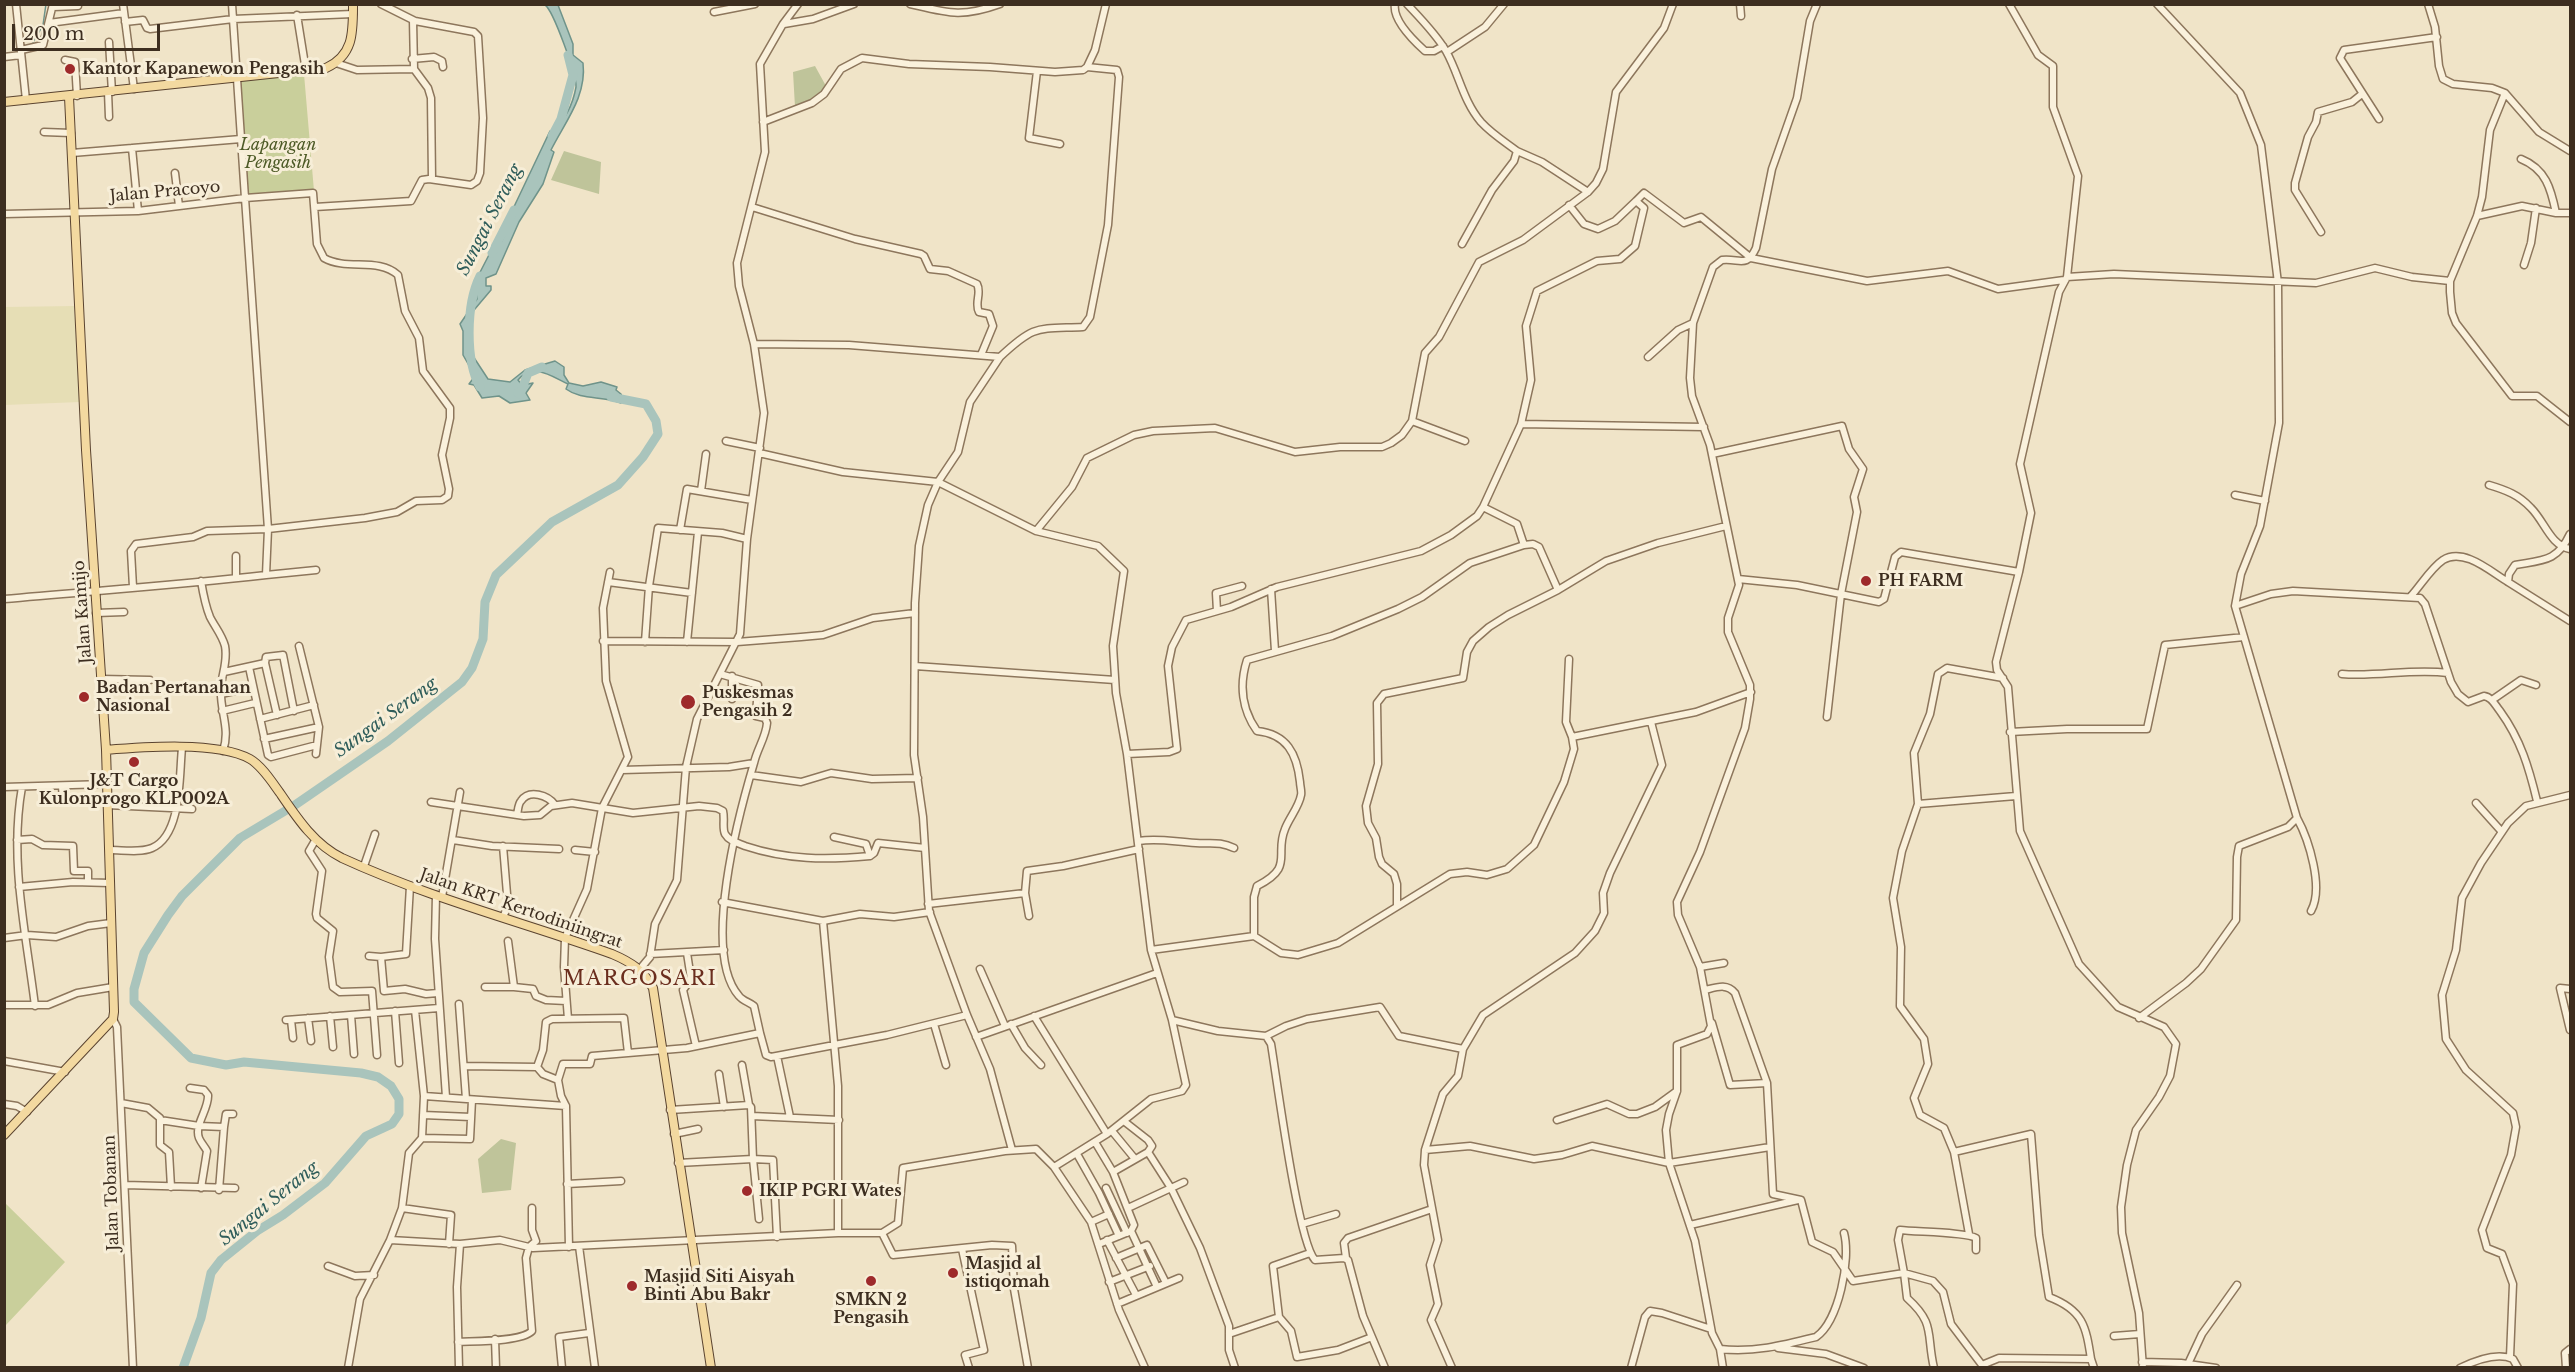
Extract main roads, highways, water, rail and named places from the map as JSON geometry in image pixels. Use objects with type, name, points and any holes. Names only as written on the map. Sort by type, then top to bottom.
[{"type":"main road","points":[[4,102],[326,68],[346,55],[351,44],[353,4]]},
{"type":"main road","name":"Jalan Kamijo","points":[[6,1133],[65,1072],[113,1015],[106,750],[96,613],[72,153],[73,96]]},
{"type":"main road","name":"Jalan KRT Kertodiniingrat","points":[[106,750],[182,748],[223,751],[241,755],[253,761],[283,798],[295,817],[323,847],[341,857],[410,886],[626,960],[640,969],[653,988],[711,1368]]},
{"type":"water","points":[[545,5],[558,5],[573,44],[573,55],[583,63],[582,87],[574,108],[551,150],[554,152],[543,184],[519,222],[496,274],[486,278],[486,286],[491,286],[491,290],[469,316],[466,325],[469,350],[488,379],[510,382],[525,370],[555,361],[564,367],[564,375],[569,383],[583,386],[601,382],[617,387],[616,390],[621,394],[624,402],[620,400],[621,403],[572,393],[566,389],[568,384],[549,374],[536,371],[518,380],[522,385],[533,383],[526,393],[530,400],[510,403],[499,396],[482,398],[474,385],[469,384],[475,376],[463,355],[463,331],[460,324],[477,299],[475,282],[493,247],[502,241],[511,213],[550,131],[552,132],[565,117],[575,93],[575,81],[569,58],[559,30]]},
{"type":"waterway","points":[[33,42],[43,25],[46,4]]},
{"type":"waterway","name":"Sungai Serang","points":[[552,136],[561,119],[573,75],[568,55]]},
{"type":"waterway","name":"Sungai Serang","points":[[492,253],[514,210]]},
{"type":"waterway","name":"Sungai Serang","points":[[480,276],[472,301],[469,332],[472,362],[480,387]]},
{"type":"waterway","name":"Sungai Serang","points":[[518,393],[520,394],[528,373],[542,367]]},
{"type":"waterway","name":"Sungai Serang","points":[[183,1368],[201,1318],[211,1273],[221,1260],[257,1231],[283,1215],[325,1183],[366,1136],[392,1124],[399,1114],[399,1099],[391,1086],[378,1077],[361,1073],[244,1062],[226,1065],[191,1058],[134,1002],[134,989],[144,953],[182,896],[240,838],[295,805],[388,741],[462,682],[472,668],[483,639],[485,602],[496,575],[552,522],[618,485],[643,457],[658,434],[656,421],[646,404],[611,397]]},
{"type":"place","name":"Kantor Kapanewon Pengasih","points":[[70,69]]},
{"type":"place","name":"PH FARM","points":[[1866,581]]},
{"type":"place","name":"Badan Pertanahan Nasional","points":[[84,697]]},
{"type":"place","name":"Puskesmas Pengasih 2","points":[[688,702]]},
{"type":"place","name":"J&T Cargo Kulonprogo KLP002A","points":[[134,762]]},
{"type":"place","name":"IKIP PGRI Wates","points":[[747,1191]]},
{"type":"place","name":"Masjid al istiqomah","points":[[953,1273]]},
{"type":"place","name":"SMKN 2 Pengasih","points":[[871,1281]]},
{"type":"place","name":"Masjid Siti Aisyah Binti Abu Bakr","points":[[632,1286]]},
{"type":"district","name":"MARGOSARI","points":[[640,979]]},
{"type":"park label","name":"Lapangan Pengasih","points":[[278,154]]}]
